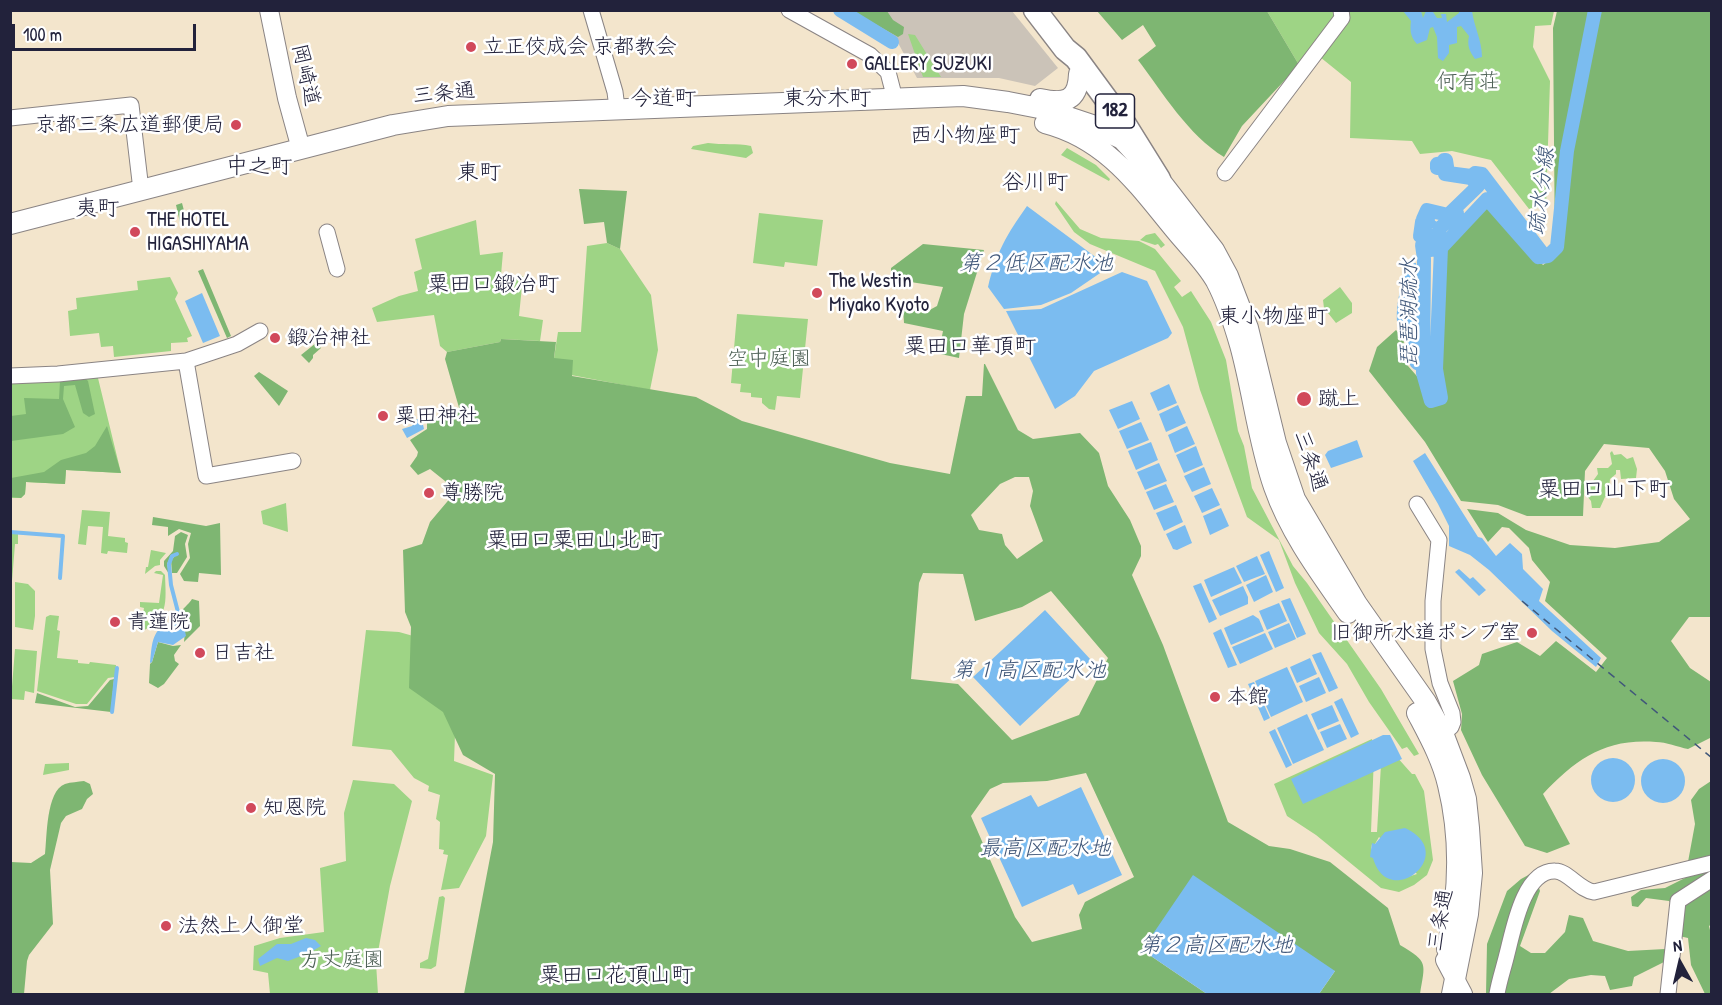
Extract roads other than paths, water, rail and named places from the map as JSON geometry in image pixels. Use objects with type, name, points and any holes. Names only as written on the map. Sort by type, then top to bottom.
[{"type":"main road","name":"182","points":[[1035,10],[1065,50],[1122,139]]},
{"type":"main road","name":"182","points":[[1065,50],[1076,58],[1159,178]]},
{"type":"main road","points":[[895,99],[925,94],[976,91],[1006,93],[1060,102],[1069,100],[1076,91],[1079,74]]},
{"type":"main road","name":"三条通","points":[[10,224],[393,125],[430,118],[475,114],[963,96],[1044,109],[1109,132],[1122,139],[1159,178],[1214,250],[1228,276],[1248,328],[1276,443],[1295,499],[1357,604],[1421,694],[1443,733],[1454,759],[1466,799],[1472,856],[1470,904],[1456,989]]},
{"type":"main road","name":"三条通","points":[[895,99],[1024,118],[1053,125],[1080,137],[1118,162],[1215,280],[1240,345],[1263,449],[1286,515],[1316,568],[1416,711],[1438,755],[1448,785],[1456,840],[1455,896],[1452,928],[1439,994]]},
{"type":"main road","points":[[1122,139],[1151,186],[1203,252],[1215,280]]},
{"type":"street","name":"岡崎道","points":[[269,10],[292,121],[301,148]]},
{"type":"street","points":[[591,10],[615,92],[617,108]]},
{"type":"street","points":[[789,10],[876,60],[888,72],[895,99]]},
{"type":"street","points":[[1226,173],[1342,18],[1341,10]]},
{"type":"street","points":[[10,118],[130,105],[141,190]]},
{"type":"street","points":[[327,232],[337,269]]},
{"type":"street","points":[[10,376],[58,374],[186,361],[237,344],[260,330]]},
{"type":"street","points":[[186,361],[206,477],[293,461]]},
{"type":"street","points":[[1417,504],[1439,540],[1433,601],[1433,649],[1440,683],[1452,713],[1453,722],[1451,727],[1443,733]]},
{"type":"street","points":[[1497,994],[1521,902],[1544,873],[1556,871],[1586,891],[1594,892],[1712,863]]},
{"type":"street","points":[[1668,994],[1678,901],[1712,879]]},
{"type":"street","points":[[1445,960],[1456,989]]},
{"type":"water","points":[[1403,11],[1421,11],[1423,18],[1426,11],[1433,12],[1437,18],[1442,18],[1441,14],[1446,14],[1447,22],[1459,11],[1472,11],[1482,57],[1475,59],[1468,45],[1469,36],[1461,26],[1457,27],[1457,43],[1449,45],[1449,53],[1443,61],[1438,58],[1437,37],[1433,27],[1430,28],[1427,40],[1417,44],[1411,33],[1411,21]]},
{"type":"water","name":"第２低区配水池","points":[[1027,206],[1109,267],[1071,293],[1041,305],[1004,309],[988,287],[1003,244]]},
{"type":"water","points":[[1416,263],[1419,371],[1414,369],[1409,362],[1406,338],[1397,320],[1402,283]]},
{"type":"water","points":[[1122,272],[1147,281],[1172,333],[1168,338],[1094,371],[1075,396],[1055,409],[1006,311],[1041,309]]},
{"type":"water","points":[[202,293],[220,336],[203,343],[185,301]]},
{"type":"water","points":[[1169,384],[1177,403],[1158,411],[1150,393]]},
{"type":"water","points":[[1132,401],[1140,419],[1118,429],[1109,410]]},
{"type":"water","points":[[1178,405],[1186,423],[1166,432],[1159,414]]},
{"type":"water","points":[[417,419],[422,420],[424,429],[407,438],[402,429],[412,426]]},
{"type":"water","points":[[1141,422],[1149,440],[1127,449],[1119,431]]},
{"type":"water","points":[[1187,426],[1195,444],[1175,453],[1168,435]]},
{"type":"water","points":[[1357,440],[1363,457],[1331,468],[1325,455],[1328,451]]},
{"type":"water","points":[[1151,442],[1158,460],[1136,470],[1128,451]]},
{"type":"water","points":[[1196,446],[1203,465],[1184,473],[1176,455]]},
{"type":"water","points":[[1425,453],[1478,537],[1482,538],[1496,556],[1510,543],[1522,554],[1523,569],[1543,589],[1539,601],[1601,658],[1596,667],[1552,631],[1489,570],[1470,555],[1449,546],[1449,526],[1413,461]]},
{"type":"water","points":[[1159,463],[1167,481],[1145,490],[1137,472]]},
{"type":"water","points":[[1204,467],[1211,484],[1192,492],[1184,476]]},
{"type":"water","points":[[1166,484],[1174,502],[1154,510],[1146,492]]},
{"type":"water","points":[[1212,488],[1220,505],[1202,513],[1194,496]]},
{"type":"water","points":[[1176,505],[1183,522],[1164,531],[1156,513]]},
{"type":"water","points":[[1221,508],[1229,526],[1210,535],[1203,516]]},
{"type":"water","points":[[1185,525],[1192,543],[1177,550],[1173,549],[1166,534]]},
{"type":"water","points":[[1269,551],[1284,588],[1276,592],[1260,555]]},
{"type":"water","points":[[1257,556],[1265,574],[1244,582],[1236,566]]},
{"type":"water","points":[[1234,567],[1242,583],[1211,597],[1204,580]]},
{"type":"water","points":[[1459,569],[1470,579],[1473,577],[1486,590],[1479,596],[1455,572]]},
{"type":"water","points":[[1266,575],[1273,592],[1254,602],[1246,585]]},
{"type":"water","points":[[1201,583],[1217,619],[1209,623],[1193,586]]},
{"type":"water","points":[[1243,586],[1248,597],[1248,604],[1220,616],[1212,600]]},
{"type":"water","points":[[1290,598],[1306,634],[1297,638],[1281,601]]},
{"type":"water","points":[[1279,603],[1287,621],[1267,630],[1259,611]]},
{"type":"water","name":"第１高区配水池","points":[[1045,610],[1091,660],[1020,726],[973,677]]},
{"type":"water","points":[[1253,615],[1259,619],[1264,631],[1231,645],[1224,628]]},
{"type":"water","points":[[167,623],[175,623],[185,631],[186,636],[173,645],[158,642],[150,663],[155,635]]},
{"type":"water","points":[[1289,623],[1296,639],[1275,648],[1268,632]]},
{"type":"water","points":[[1221,629],[1237,665],[1228,668],[1213,633]]},
{"type":"water","points":[[1265,633],[1273,649],[1240,664],[1232,647]]},
{"type":"water","points":[[1321,652],[1338,688],[1329,692],[1312,655]]},
{"type":"water","points":[[1310,658],[1317,674],[1297,683],[1290,667]]},
{"type":"water","points":[[1287,667],[1303,702],[1271,717],[1255,681]]},
{"type":"water","points":[[1319,677],[1326,693],[1306,702],[1299,686]]},
{"type":"water","points":[[1254,682],[1270,718],[1264,721],[1248,684]]},
{"type":"water","points":[[1342,698],[1359,734],[1351,738],[1334,702]]},
{"type":"water","points":[[1332,705],[1339,721],[1318,730],[1311,714]]},
{"type":"water","points":[[1307,714],[1324,750],[1293,764],[1277,728]]},
{"type":"water","points":[[1340,724],[1347,739],[1327,748],[1320,732]]},
{"type":"water","points":[[1275,729],[1292,765],[1286,768],[1269,732]]},
{"type":"water","points":[[1383,735],[1390,735],[1402,759],[1303,804],[1291,779]]},
{"type":"water","points":[[1613,758],[1629,764],[1635,780],[1629,796],[1613,802],[1597,796],[1591,780],[1597,764]]},
{"type":"water","points":[[1663,759],[1679,765],[1685,781],[1679,797],[1663,803],[1647,797],[1641,781],[1647,765]]},
{"type":"water","name":"最高区配水地","points":[[1081,787],[1122,875],[1078,895],[1073,884],[1022,907],[981,818],[1031,795],[1038,807]]},
{"type":"water","points":[[1405,828],[1420,839],[1426,851],[1423,863],[1416,873],[1404,879],[1392,880],[1381,873],[1373,858],[1370,857],[1372,843],[1375,844],[1385,832]]},
{"type":"water","name":"第２高区配水地","points":[[1193,875],[1335,971],[1319,994],[1207,994],[1142,950]]},
{"type":"water","points":[[306,938],[315,940],[321,946],[288,961],[277,958],[260,966],[258,959],[277,944],[291,944]]},
{"type":"waterway","points":[[840,10],[892,42]]},
{"type":"waterway","name":"疏水分線","points":[[1538,252],[1541,257],[1548,256],[1557,247],[1567,151],[1595,10]]},
{"type":"waterway","points":[[1444,160],[1446,160],[1448,173],[1471,176],[1475,173],[1482,174],[1543,254],[1538,257],[1487,199],[1441,248],[1436,369],[1441,398],[1431,401],[1423,373],[1424,259],[1422,245],[1428,236],[1426,232],[1420,236],[1422,222],[1427,223],[1428,220],[1423,219],[1427,210],[1448,215],[1478,186],[1471,178],[1445,174],[1444,167],[1437,168],[1437,164],[1444,163],[1444,160]]},
{"type":"waterway","name":"琵琶湖疏水","points":[[1431,250],[1441,227],[1457,213]]},
{"type":"waterway","points":[[1424,216],[1441,227]]},
{"type":"waterway","points":[[1421,225],[1440,227]]},
{"type":"waterway","points":[[10,532],[63,536],[60,578]]},
{"type":"waterway","points":[[175,623],[178,612],[171,585],[169,564],[172,556],[177,554]]},
{"type":"waterway","points":[[112,712],[117,668]]},
{"type":"place","name":"立正佼成会 京都教会","points":[[471,47]]},
{"type":"place","name":"GALLERY SUZUKI","points":[[852,64]]},
{"type":"place","name":"京都三条広道郵便局","points":[[236,125]]},
{"type":"place","name":"THE HOTEL HIGASHIYAMA","points":[[135,232]]},
{"type":"place","name":"The Westin Miyako Kyoto","points":[[817,293]]},
{"type":"place","name":"鍛冶神社","points":[[275,338]]},
{"type":"place","name":"蹴上","points":[[1304,399]]},
{"type":"place","name":"粟田神社","points":[[383,416]]},
{"type":"place","name":"尊勝院","points":[[429,493]]},
{"type":"place","name":"青蓮院","points":[[115,622]]},
{"type":"place","name":"旧御所水道ポンプ室","points":[[1532,633]]},
{"type":"place","name":"日吉社","points":[[200,653]]},
{"type":"place","name":"本館","points":[[1215,697]]},
{"type":"place","name":"知恩院","points":[[251,808]]},
{"type":"place","name":"法然上人御堂","points":[[166,926]]},
{"type":"district","name":"今道町","points":[[663,99]]},
{"type":"district","name":"東分木町","points":[[827,99]]},
{"type":"district","name":"西小物座町","points":[[965,136]]},
{"type":"district","name":"中之町","points":[[259,167]]},
{"type":"district","name":"東町","points":[[479,173]]},
{"type":"district","name":"谷川町","points":[[1035,183]]},
{"type":"district","name":"夷町","points":[[97,209]]},
{"type":"district","name":"粟田口鍛冶町","points":[[493,285]]},
{"type":"district","name":"東小物座町","points":[[1273,317]]},
{"type":"district","name":"粟田口華頂町","points":[[970,347]]},
{"type":"district","name":"粟田口山下町","points":[[1604,490]]},
{"type":"district","name":"粟田口粟田山北町","points":[[574,541]]},
{"type":"district","name":"粟田口花頂山町","points":[[616,976]]},
{"type":"park label","name":"何有荘","points":[[1468,82]]},
{"type":"park label","name":"空中庭園","points":[[769,359]]},
{"type":"park label","name":"方丈庭園","points":[[342,960]]}]
